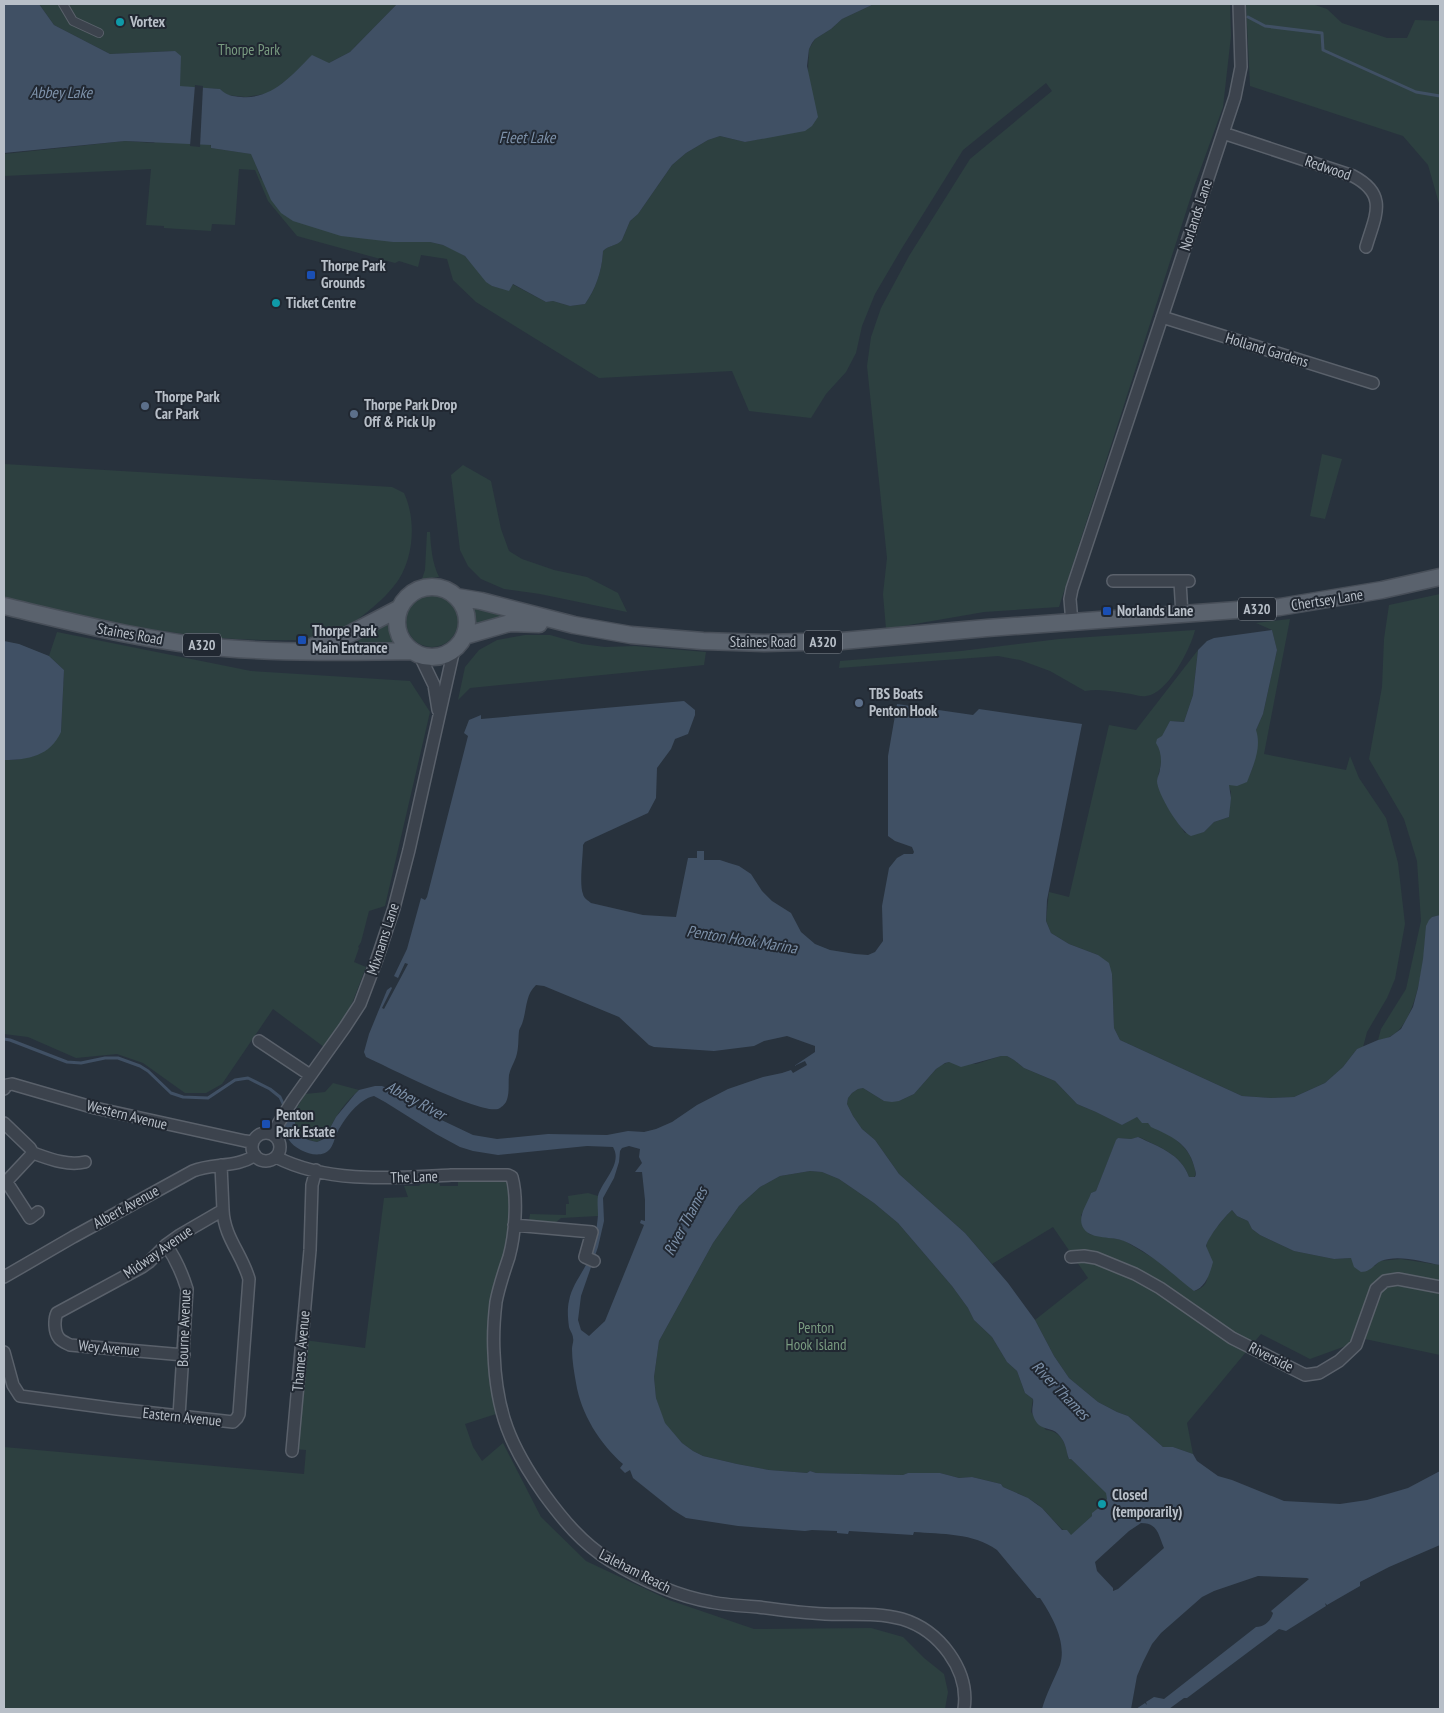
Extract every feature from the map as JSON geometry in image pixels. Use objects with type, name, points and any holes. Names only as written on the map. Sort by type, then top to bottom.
[{"type":"main road","name":"Chertsey Lane","points":[[1072,623],[1280,607],[1382,590],[1440,577]]},
{"type":"main road","points":[[427,587],[443,588],[457,597],[463,606],[467,616],[467,626],[459,642],[438,656],[416,652],[406,645],[401,636],[398,627],[400,608],[412,593],[427,587]]},
{"type":"main road","name":"Staines Road","points":[[457,597],[481,601],[574,625],[640,635],[711,642],[764,644],[842,641],[987,628],[1072,623]]},
{"type":"main road","name":"Staines Road","points":[[4,606],[116,632],[222,648],[289,651],[416,652]]},
{"type":"main road","name":"Staines Road","points":[[289,651],[314,646],[346,636],[400,608]]},
{"type":"main road","name":"Staines Road","points":[[459,642],[510,623],[574,625]]},
{"type":"street","points":[[63,4],[73,21],[99,33]]},
{"type":"street","name":"Norlands Lane","points":[[1072,623],[1070,598],[1072,589],[1235,97],[1241,67],[1239,4]]},
{"type":"street","name":"Redwood","points":[[1223,133],[1353,176],[1364,182],[1374,195],[1378,208],[1366,247]]},
{"type":"street","name":"Holland Gardens","points":[[1162,317],[1373,383]]},
{"type":"street","points":[[1113,581],[1184,582],[1182,615]]},
{"type":"street","name":"Mixnams Lane","points":[[272,1134],[293,1100],[346,1027],[360,1004],[394,908],[438,720],[459,642]]},
{"type":"street","name":"Mixnams Lane","points":[[416,652],[434,685],[438,720]]},
{"type":"street","points":[[259,1041],[310,1075]]},
{"type":"street","name":"Western Avenue","points":[[4,1089],[12,1084],[144,1120],[253,1142]]},
{"type":"street","points":[[4,1123],[33,1153],[65,1163],[76,1164],[85,1162]]},
{"type":"street","points":[[261,1134],[272,1134],[279,1142],[280,1147],[276,1157],[266,1161],[261,1160],[255,1155],[252,1147],[253,1142],[261,1134]]},
{"type":"street","points":[[33,1153],[5,1182],[30,1218],[38,1212]]},
{"type":"street","name":"Albert Avenue","points":[[4,1277],[81,1232],[203,1167],[245,1161],[255,1155]]},
{"type":"street","name":"The Lane","points":[[276,1157],[316,1170],[348,1176],[374,1178],[512,1176]]},
{"type":"street","points":[[221,1165],[223,1210]]},
{"type":"street","name":"Thames Avenue","points":[[292,1451],[310,1250],[312,1186],[316,1170]]},
{"type":"street","name":"Laleham Reach","points":[[512,1176],[515,1200],[512,1243],[495,1313],[496,1389],[503,1420],[520,1458],[563,1520],[577,1535],[607,1558],[642,1577],[688,1597],[712,1602],[812,1613],[874,1615],[911,1622],[931,1636],[956,1662],[963,1679],[966,1696],[964,1709]]},
{"type":"street","name":"Midway Avenue","points":[[55,1316],[57,1313],[149,1262],[180,1234],[223,1210]]},
{"type":"street","name":"Eastern Avenue","points":[[4,1352],[13,1385],[20,1396],[233,1422],[239,1414],[248,1279],[243,1264],[225,1229],[223,1210]]},
{"type":"street","points":[[514,1225],[592,1232],[585,1254],[585,1257],[591,1260]]},
{"type":"street","name":"Bourne Avenue","points":[[166,1245],[174,1256],[187,1289],[179,1416]]},
{"type":"street","name":"Riverside","points":[[1070,1258],[1096,1258],[1135,1274],[1160,1288],[1232,1338],[1305,1375],[1319,1373],[1339,1361],[1356,1345],[1376,1289],[1385,1281],[1398,1279],[1440,1287]]},
{"type":"street","name":"Wey Avenue","points":[[55,1316],[58,1337],[70,1345],[184,1355]]},
{"type":"green space","name":"Thorpe Park","points":[[39,4],[397,4],[350,52],[329,63],[289,78],[270,93],[246,97],[226,95],[220,89],[203,88],[211,148],[252,154],[261,179],[393,242],[430,242],[457,251],[465,256],[492,286],[504,289],[512,284],[546,302],[553,301],[570,306],[585,304],[598,279],[603,251],[622,240],[630,221],[638,214],[672,165],[686,153],[708,140],[720,136],[745,142],[764,138],[808,72],[809,49],[815,39],[842,19],[874,4],[1230,4],[1231,36],[1223,107],[1194,187],[1059,607],[984,612],[886,629],[883,594],[887,558],[867,366],[871,337],[881,308],[909,256],[970,159],[1052,91],[1046,83],[963,150],[875,294],[862,326],[856,353],[846,372],[826,394],[811,418],[749,411],[732,371],[599,378],[476,302],[453,280],[447,259],[421,255],[418,267],[399,261],[395,263],[297,236],[268,201],[255,170],[239,169],[235,225],[212,224],[211,231],[146,225],[151,169],[4,176],[4,154],[125,141],[154,143],[194,88],[179,86],[175,51],[110,54],[54,25]]},
{"type":"green space","points":[[1246,4],[1312,4],[1327,9],[1342,23],[1387,38],[1407,38],[1415,20],[1440,21],[1440,207],[1428,165],[1403,136],[1250,86]]},
{"type":"green space","points":[[1322,454],[1342,459],[1325,519],[1310,516]]},
{"type":"green space","points":[[4,464],[392,487],[404,493],[408,503],[412,537],[408,559],[399,579],[375,606],[353,623],[331,635],[321,638],[261,640],[196,636],[131,626],[67,613],[4,597]]},
{"type":"green space","points":[[463,465],[491,481],[501,529],[509,551],[522,559],[554,570],[587,577],[618,593],[627,612],[540,594],[504,589],[481,579],[468,566],[460,550],[451,475]]},
{"type":"green space","points":[[427,532],[430,532],[433,560],[439,577],[422,579],[425,570]]},
{"type":"green space","points":[[1440,594],[1440,915],[1432,917],[1428,926],[1421,975],[1410,1012],[1397,1032],[1388,1038],[1378,1040],[1381,1029],[1406,989],[1421,921],[1417,861],[1404,819],[1369,759],[1382,687],[1384,639],[1389,605]]},
{"type":"green space","points":[[432,595],[446,599],[454,607],[458,621],[454,635],[446,643],[432,647],[418,643],[410,635],[406,621],[410,607],[418,599]]},
{"type":"green space","points":[[469,604],[512,616],[472,626]]},
{"type":"green space","points":[[393,617],[397,638],[403,647],[328,647]]},
{"type":"green space","points":[[1290,619],[1264,754],[1346,770],[1350,756],[1359,778],[1386,818],[1398,863],[1405,924],[1395,979],[1387,998],[1367,1032],[1363,1047],[1357,1049],[1343,1067],[1325,1083],[1294,1097],[1242,1096],[1120,1040],[1114,1028],[1112,974],[1098,955],[1069,944],[1051,933],[1046,921],[1049,892],[1069,897],[1109,725],[1136,730],[1198,650],[1193,695],[1184,722],[1170,721],[1165,732],[1161,745],[1161,764],[1158,781],[1165,802],[1185,833],[1204,832],[1214,822],[1229,817],[1231,792],[1228,785],[1246,782],[1253,767],[1256,730],[1263,714],[1277,650],[1272,630],[1256,623]]},
{"type":"green space","points":[[1195,630],[1189,648],[1170,679],[1154,694],[1144,696],[1114,691],[1085,691],[1050,671],[1020,660],[998,656],[839,668],[840,661],[961,651],[1059,639]]},
{"type":"green space","points":[[57,632],[251,671],[410,681],[430,712],[385,906],[369,911],[354,962],[366,967],[344,1019],[324,1047],[273,1009],[222,1084],[206,1093],[185,1093],[143,1063],[117,1054],[76,1058],[28,1037],[4,1034],[4,760],[17,760],[61,732],[64,670],[49,656]]},
{"type":"green space","points":[[525,635],[550,635],[582,644],[605,647],[635,646],[706,652],[704,665],[470,688],[458,700],[465,667],[479,650],[497,640]]},
{"type":"green space","points":[[1007,1056],[1024,1068],[1055,1081],[1077,1104],[1122,1125],[1136,1117],[1154,1126],[1179,1142],[1190,1157],[1196,1173],[1191,1178],[1181,1162],[1162,1148],[1139,1137],[1131,1139],[1118,1138],[1096,1191],[1091,1193],[1087,1207],[1081,1215],[1089,1234],[1123,1240],[1158,1261],[1195,1291],[1206,1283],[1208,1277],[1206,1250],[1208,1240],[1232,1210],[1237,1216],[1248,1221],[1252,1229],[1260,1235],[1294,1251],[1334,1259],[1351,1258],[1375,1266],[1379,1261],[1401,1259],[1440,1265],[1440,1355],[1365,1339],[1310,1359],[1261,1334],[1187,1423],[1193,1454],[1173,1447],[1163,1447],[1128,1416],[1098,1402],[1069,1378],[1054,1356],[1035,1320],[1088,1278],[1053,1227],[992,1264],[965,1233],[899,1174],[875,1140],[862,1129],[847,1104],[848,1098],[852,1093],[863,1088],[884,1101],[899,1101],[914,1094],[941,1065],[949,1062],[976,1064]]},
{"type":"green space","points":[[333,1083],[359,1090],[349,1099],[323,1137],[317,1142],[303,1137],[295,1127],[294,1116],[296,1110],[305,1094],[325,1092]]},
{"type":"green space","name":"Penton Hook Island","points":[[810,1171],[822,1172],[839,1179],[874,1203],[898,1223],[952,1286],[974,1320],[992,1337],[1007,1362],[1017,1371],[1025,1393],[1033,1399],[1031,1412],[1046,1430],[1059,1436],[1066,1448],[1068,1458],[1107,1493],[1107,1499],[1071,1536],[1038,1504],[1003,1487],[1001,1484],[972,1477],[959,1478],[940,1473],[908,1473],[903,1475],[816,1473],[810,1471],[807,1473],[769,1470],[703,1456],[682,1443],[664,1423],[656,1398],[654,1377],[659,1341],[713,1243],[739,1206],[760,1187],[780,1176]]},
{"type":"green space","points":[[499,1177],[508,1181],[511,1200],[491,1380],[496,1414],[465,1424],[473,1447],[482,1461],[503,1443],[541,1517],[586,1561],[669,1600],[754,1629],[871,1628],[903,1637],[924,1658],[944,1674],[948,1692],[945,1709],[4,1709],[4,1447],[304,1474],[306,1450],[295,1449],[304,1340],[365,1348],[384,1198],[408,1197],[404,1186],[419,1186],[423,1182],[439,1180],[440,1186],[458,1186],[458,1178]]},
{"type":"green space","points":[[588,1193],[598,1196],[598,1216],[561,1218],[554,1224],[529,1221],[530,1214],[566,1215],[566,1204],[569,1204],[568,1196]]},
{"type":"water","name":"Fleet Lake","points":[[4,4],[39,4],[54,25],[110,54],[175,51],[181,56],[180,86],[220,89],[232,96],[252,97],[272,90],[281,84],[312,55],[329,63],[350,52],[397,4],[874,4],[842,19],[812,43],[809,49],[807,66],[818,117],[812,126],[805,131],[745,142],[720,136],[708,140],[686,153],[672,165],[638,214],[630,221],[622,240],[603,251],[598,279],[585,304],[570,306],[553,301],[546,302],[513,284],[509,291],[492,286],[486,282],[465,256],[443,245],[430,242],[393,242],[341,236],[293,221],[281,213],[271,200],[251,154],[211,148],[211,145],[125,141],[4,153]]},
{"type":"water","points":[[1272,630],[1277,650],[1263,714],[1256,730],[1258,743],[1256,757],[1247,782],[1237,786],[1229,785],[1231,798],[1229,817],[1214,822],[1204,832],[1191,836],[1175,820],[1158,787],[1157,780],[1161,759],[1156,743],[1157,739],[1162,736],[1170,721],[1184,722],[1193,695],[1198,650],[1207,641],[1214,638]]},
{"type":"water","points":[[4,641],[19,644],[49,656],[64,670],[61,732],[51,746],[44,751],[21,759],[4,760]]},
{"type":"water","points":[[684,701],[695,710],[695,715],[688,734],[675,739],[671,749],[657,768],[656,798],[648,813],[585,842],[583,845],[581,884],[584,897],[591,903],[643,915],[676,917],[688,858],[697,858],[697,851],[704,851],[704,860],[720,860],[739,866],[751,874],[762,891],[772,901],[791,913],[801,932],[815,944],[830,950],[868,955],[875,952],[883,941],[882,906],[889,868],[897,858],[904,854],[913,854],[914,852],[912,847],[895,841],[888,836],[888,756],[897,704],[973,715],[979,709],[1082,724],[1047,900],[1046,921],[1051,933],[1069,944],[1098,955],[1109,963],[1112,974],[1114,1028],[1120,1040],[1242,1096],[1294,1097],[1325,1083],[1343,1067],[1357,1049],[1390,1037],[1401,1029],[1413,1007],[1418,988],[1426,926],[1432,917],[1440,915],[1440,1265],[1395,1258],[1381,1261],[1367,1271],[1361,1272],[1354,1267],[1351,1258],[1334,1259],[1294,1251],[1260,1235],[1252,1229],[1248,1221],[1237,1216],[1232,1210],[1217,1227],[1206,1246],[1213,1262],[1204,1283],[1194,1291],[1134,1246],[1124,1241],[1092,1235],[1082,1225],[1081,1220],[1085,1207],[1091,1193],[1096,1191],[1118,1138],[1131,1139],[1138,1137],[1161,1148],[1181,1162],[1189,1177],[1195,1177],[1196,1172],[1188,1151],[1172,1137],[1151,1127],[1148,1123],[1142,1123],[1137,1117],[1122,1125],[1077,1104],[1055,1081],[1024,1068],[1007,1056],[961,1067],[949,1062],[945,1063],[936,1069],[914,1094],[899,1101],[884,1101],[863,1088],[852,1093],[848,1098],[847,1104],[862,1129],[875,1140],[899,1174],[965,1233],[1008,1283],[1035,1320],[1054,1356],[1069,1378],[1098,1402],[1128,1416],[1163,1447],[1173,1447],[1193,1454],[1197,1461],[1218,1476],[1284,1501],[1340,1504],[1367,1500],[1408,1488],[1440,1471],[1440,1545],[1360,1582],[1360,1586],[1327,1605],[1325,1603],[1326,1606],[1286,1631],[1279,1629],[1187,1698],[1184,1698],[1169,1709],[1136,1709],[1145,1703],[1147,1705],[1146,1702],[1154,1697],[1164,1699],[1256,1627],[1267,1623],[1273,1613],[1271,1611],[1309,1579],[1258,1576],[1202,1597],[1161,1633],[1152,1644],[1137,1676],[1131,1709],[1042,1709],[1060,1665],[1062,1647],[1060,1638],[1040,1598],[1037,1598],[997,1550],[988,1544],[968,1537],[946,1534],[914,1532],[913,1535],[849,1531],[848,1534],[837,1533],[837,1531],[805,1531],[738,1526],[686,1518],[633,1478],[630,1470],[625,1473],[620,1468],[623,1464],[599,1438],[582,1406],[572,1357],[573,1335],[569,1327],[568,1314],[568,1304],[575,1284],[590,1256],[593,1246],[598,1220],[598,1196],[614,1166],[615,1153],[613,1147],[587,1146],[498,1155],[473,1151],[460,1147],[436,1134],[374,1096],[363,1101],[353,1110],[337,1133],[333,1145],[326,1153],[308,1153],[297,1148],[289,1140],[283,1122],[292,1108],[299,1135],[317,1142],[324,1139],[336,1117],[359,1090],[382,1086],[392,1090],[431,1115],[473,1135],[497,1139],[548,1134],[607,1135],[628,1131],[644,1132],[672,1122],[697,1105],[728,1089],[791,1070],[793,1073],[807,1065],[805,1061],[794,1066],[815,1052],[815,1046],[787,1036],[764,1041],[754,1046],[714,1051],[654,1047],[649,1045],[619,1017],[544,986],[536,985],[528,998],[524,1019],[519,1030],[517,1054],[509,1075],[507,1099],[504,1105],[498,1109],[488,1109],[454,1097],[366,1057],[364,1052],[369,1034],[387,990],[392,988],[382,1008],[384,1009],[408,964],[405,963],[398,978],[394,976],[407,949],[421,898],[425,900],[427,897],[468,736],[464,733],[469,720],[481,715],[481,719]],"holes":[[[629,1146],[640,1149],[639,1157],[642,1163],[635,1172],[642,1172],[645,1221],[641,1220],[640,1223],[644,1225],[605,1321],[589,1336],[581,1330],[578,1320],[581,1296],[598,1247],[604,1221],[603,1198],[614,1178],[620,1151],[622,1148]],[[810,1171],[822,1172],[839,1179],[874,1203],[898,1223],[952,1286],[974,1320],[992,1337],[1007,1362],[1017,1371],[1025,1393],[1033,1399],[1032,1413],[1035,1420],[1041,1426],[1057,1433],[1064,1443],[1069,1459],[1106,1493],[1107,1499],[1071,1535],[1067,1530],[1062,1530],[1042,1508],[1028,1498],[1003,1487],[1001,1484],[972,1477],[959,1478],[940,1473],[908,1473],[903,1475],[816,1473],[810,1471],[807,1473],[769,1470],[703,1456],[682,1443],[665,1423],[656,1398],[654,1377],[659,1341],[713,1243],[739,1206],[760,1187],[780,1176]],[[1141,1523],[1151,1525],[1157,1530],[1164,1548],[1118,1589],[1113,1591],[1113,1588],[1097,1571],[1095,1562],[1129,1531]]]},
{"type":"pier","points":[[195,85],[203,86],[200,147],[190,146]]},
{"type":"waterway","points":[[1248,17],[1265,26],[1322,33],[1323,50],[1416,92],[1440,96]]},
{"type":"waterway","name":"Abbey River","points":[[4,1039],[67,1062],[81,1063],[105,1058],[118,1058],[140,1066],[171,1093],[183,1097],[208,1098],[235,1080],[248,1078],[270,1089],[280,1097],[285,1108]]},
{"type":"place","name":"Vortex","points":[[120,22]]},
{"type":"place","name":"Thorpe Park Grounds","points":[[311,275]]},
{"type":"place","name":"Ticket Centre","points":[[276,303]]},
{"type":"place","name":"Thorpe Park Car Park","points":[[145,406]]},
{"type":"place","name":"Thorpe Park Drop Off & Pick Up","points":[[354,414]]},
{"type":"place","name":"Norlands Lane","points":[[1107,611]]},
{"type":"place","name":"Thorpe Park Main Entrance","points":[[302,640]]},
{"type":"place","name":"TBS Boats Penton Hook","points":[[859,703]]},
{"type":"place","name":"Penton Park Estate","points":[[266,1124]]},
{"type":"place","name":"Closed (temporarily)","points":[[1102,1504]]},
{"type":"water label","name":"Abbey Lake","points":[[61,92]]},
{"type":"water label","name":"Penton Hook Marina","points":[[742,939]]},
{"type":"water label","name":"River Thames","points":[[685,1221]]},
{"type":"water label","name":"River Thames","points":[[1061,1390]]}]
